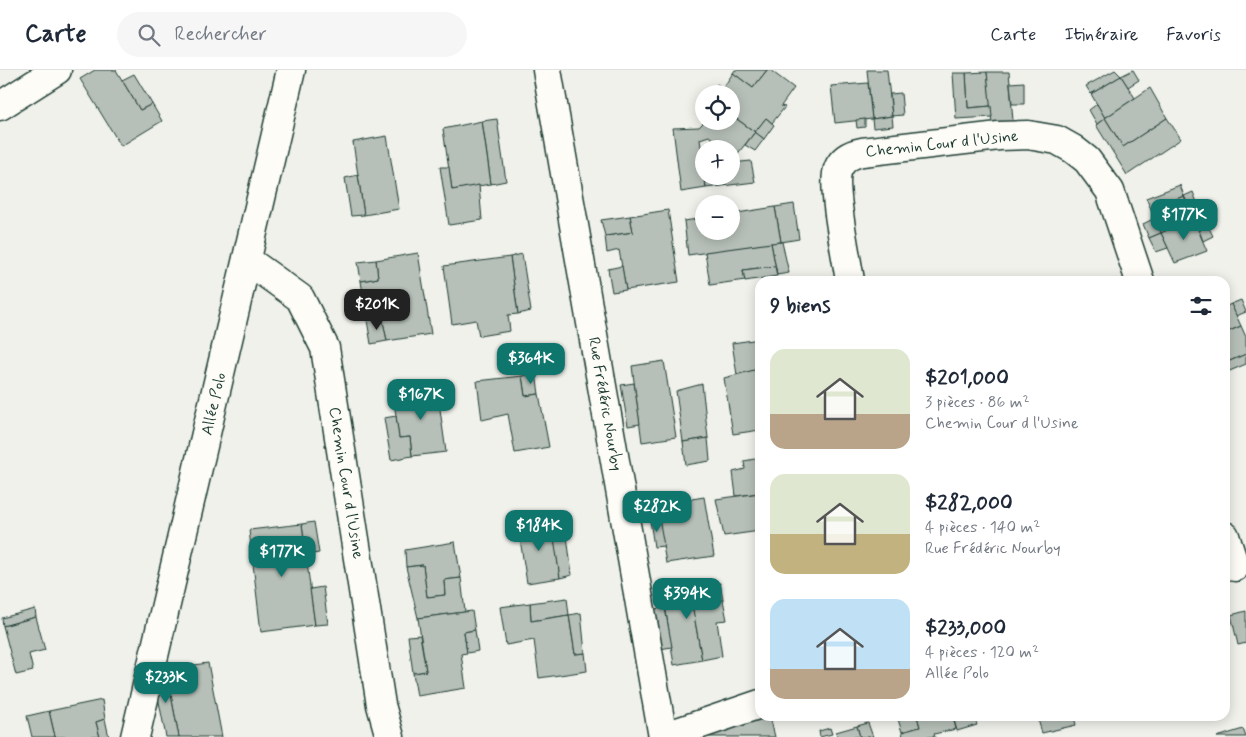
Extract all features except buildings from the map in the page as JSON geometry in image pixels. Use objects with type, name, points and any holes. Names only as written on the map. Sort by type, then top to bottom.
[{"type":"street","points":[[0,106],[57,70]]},
{"type":"street","name":"Allée Polo","points":[[135,737],[291,70]]},
{"type":"street","name":"Rue Frédéric Nourby","points":[[547,70],[663,737]]},
{"type":"street","name":"Chemin Cour d l'Usine","points":[[849,276],[836,186],[839,167],[844,160],[852,154],[862,152],[999,136],[1028,135],[1057,140],[1087,160],[1110,191],[1138,276]]},
{"type":"street","name":"Chemin Cour d l'Usine","points":[[247,260],[300,298],[326,348],[381,705],[390,737]]},
{"type":"street","points":[[1230,552],[1235,567]]},
{"type":"street","points":[[663,737],[755,706]]}]
